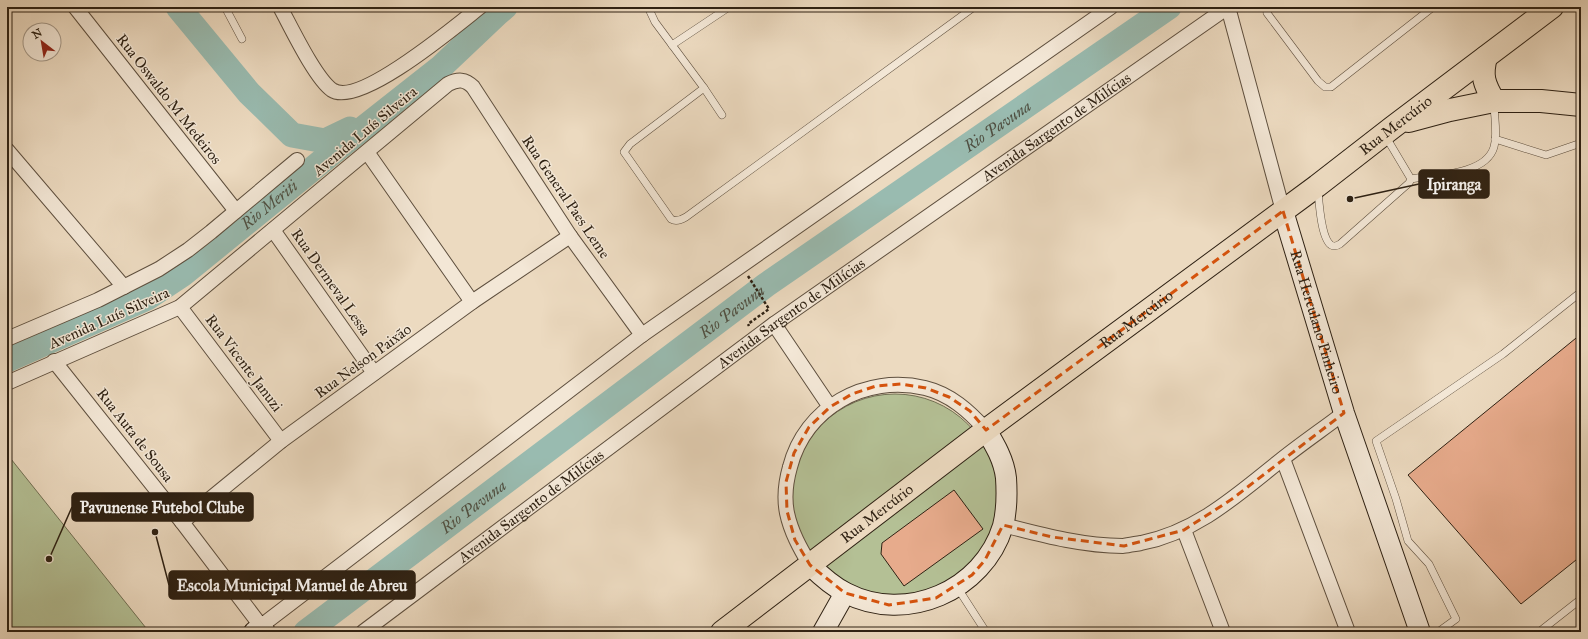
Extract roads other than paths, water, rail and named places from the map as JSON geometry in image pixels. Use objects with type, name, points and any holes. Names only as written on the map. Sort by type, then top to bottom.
[{"type":"main road","name":"Rua Mercúrio","points":[[722,632],[986,430],[1317,186],[1388,130],[1552,7]]},
{"type":"main road","points":[[1486,56],[1483,67],[1483,78],[1494,101]]},
{"type":"main road","points":[[1388,130],[1450,110],[1494,101],[1541,101],[1581,105]]},
{"type":"street","name":"Rua Oswaldo M Medeiros","points":[[75,7],[236,211]]},
{"type":"street","points":[[280,7],[322,81],[333,91],[344,92],[361,88],[411,61],[480,7]]},
{"type":"street","points":[[260,630],[642,335],[1111,7]]},
{"type":"street","name":"Rua Herculano Pinheiro","points":[[1228,7],[1283,211],[1344,413],[1420,632]]},
{"type":"street","name":"Avenida Sargento de Milícias","points":[[363,632],[774,324],[1228,7]]},
{"type":"street","name":"Avenida Luís Silveira","points":[[7,383],[54,361],[180,307],[448,84],[462,80]]},
{"type":"street","name":"Rua General Paes Leme","points":[[462,80],[468,82],[473,87],[570,236],[642,335]]},
{"type":"street","points":[[7,150],[124,288]]},
{"type":"street","points":[[367,152],[472,302]]},
{"type":"street","name":"Avenida Luís Silveira","points":[[7,339],[98,300],[159,269],[188,250],[297,160]]},
{"type":"street","name":"Rua Dermeval Lessa","points":[[273,230],[374,373]]},
{"type":"street","name":"Rua Nelson Paixão","points":[[182,522],[281,440],[472,302],[570,236]]},
{"type":"street","name":"Rua Vicente Januzi","points":[[180,307],[281,440]]},
{"type":"street","points":[[774,324],[830,407]]},
{"type":"street","name":"Rua Auta de Sousa","points":[[54,361],[182,522],[260,630]]},
{"type":"street","points":[[901,384],[926,388],[949,397],[970,411],[986,430],[999,452],[1006,476],[1007,501],[1003,526],[995,544],[985,560],[972,575],[957,587],[936,598],[913,604],[889,605],[867,602],[845,593],[826,581],[810,565],[795,540],[786,511],[786,482],[794,453],[809,427],[830,407],[852,394],[876,386],[901,384]]},
{"type":"street","points":[[1003,526],[1092,544],[1124,546],[1153,540],[1184,530],[1232,499],[1344,413]]},
{"type":"street","points":[[1283,459],[1348,632]]},
{"type":"street","points":[[1184,530],[1223,632]]},
{"type":"street","points":[[823,632],[845,593]]},
{"type":"lane","points":[[225,7],[242,39]]},
{"type":"lane","points":[[648,7],[655,22],[722,115]]},
{"type":"lane","points":[[672,45],[729,7]]},
{"type":"lane","points":[[959,7],[965,14]]},
{"type":"lane","points":[[704,88],[630,144],[624,152],[654,197],[671,219],[674,220],[686,217],[974,7]]},
{"type":"lane","points":[[1267,13],[1318,81],[1325,87],[1331,87],[1433,7]]},
{"type":"lane","points":[[1317,186],[1324,231],[1327,240],[1331,245],[1335,246],[1340,244],[1405,188],[1411,179],[1461,172],[1476,166],[1485,160],[1491,153],[1495,139],[1494,101]]},
{"type":"lane","points":[[1388,130],[1411,179]]},
{"type":"lane","points":[[1495,139],[1546,155],[1581,143]]},
{"type":"lane","points":[[1438,632],[1456,619],[1429,564],[1408,541],[1396,499],[1376,441],[1497,358],[1581,292]]},
{"type":"lane","points":[[957,587],[986,632]]},
{"type":"lane","points":[[1539,632],[1581,598]]},
{"type":"waterway","points":[[178,7],[249,93],[292,135],[325,141],[350,129]]},
{"type":"waterway","name":"Rio Meriti","points":[[7,360],[147,298],[183,274],[441,67],[505,7]]},
{"type":"waterway","name":"Rio Pavuna","points":[[306,632],[766,285],[1169,7]]},
{"type":"place","name":"Ipiranga","points":[[1350,199]]},
{"type":"place","name":"Escola Municipal Manuel de Abreu","points":[[155,532]]},
{"type":"place","name":"Pavunense Futebol Clube","points":[[49,559]]}]
